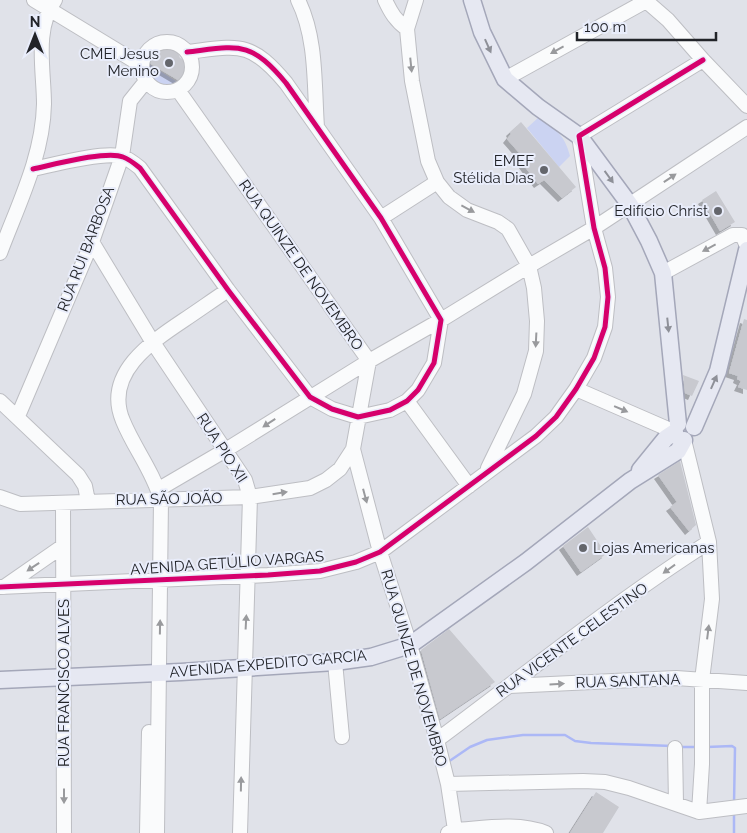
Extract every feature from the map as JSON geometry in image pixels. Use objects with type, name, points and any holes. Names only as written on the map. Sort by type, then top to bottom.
[{"type":"main road","points":[[472,0],[482,32],[505,79],[538,107],[579,136],[630,205],[649,241],[663,273],[683,431]]},
{"type":"main road","name":"AVENIDA EXPEDITO GARCIA","points":[[0,680],[335,662],[371,656],[410,645],[526,562],[630,481],[666,438],[683,431],[718,372],[746,255]]},
{"type":"street","points":[[34,0],[52,4],[136,62],[142,63]]},
{"type":"street","points":[[298,0],[306,17],[310,36],[317,127]]},
{"type":"street","points":[[385,0],[398,22],[407,29]]},
{"type":"street","points":[[416,0],[407,29],[412,81],[428,161],[436,182],[449,197],[467,210],[498,222],[508,229],[529,266],[534,288],[537,321],[536,351],[524,394],[486,471]]},
{"type":"street","points":[[661,0],[668,20]]},
{"type":"street","points":[[505,79],[645,1],[668,20],[747,106]]},
{"type":"street","points":[[0,253],[33,169],[43,123],[42,39],[52,4]]},
{"type":"street","points":[[161,43],[173,43],[187,52],[192,65],[191,72],[184,86],[178,90],[165,92],[154,89],[146,81],[143,76],[142,63],[153,46],[161,43]]},
{"type":"street","points":[[33,169],[78,159],[122,156],[140,168],[228,290],[310,397],[332,409],[358,417],[390,410],[407,401],[418,390],[434,363],[441,320],[381,218],[286,83],[268,62],[255,52],[243,48],[187,52]]},
{"type":"street","points":[[579,136],[703,60]]},
{"type":"street","name":"RUA RUI BARBOSA","points":[[18,416],[92,242],[122,156],[130,101],[146,81]]},
{"type":"street","name":"RUA QUINZE DE NOVEMBRO","points":[[178,90],[369,361],[353,449],[380,552],[410,645],[437,740],[448,784],[451,832]]},
{"type":"street","points":[[158,496],[224,451],[310,397],[594,228],[747,127]]},
{"type":"street","name":"AVENIDA GETÚLIO VARGAS","points":[[2,587],[157,581],[320,571],[356,562],[380,552],[469,486],[486,471],[536,436],[556,417],[576,390],[594,358],[605,327],[608,297],[605,268],[594,228],[579,136]]},
{"type":"street","points":[[381,218],[436,182]]},
{"type":"street","points":[[0,213],[14,217]]},
{"type":"street","points":[[663,273],[733,235],[742,235],[746,255]]},
{"type":"street","name":"RUA PIO XII","points":[[92,242],[152,342],[245,480],[250,497],[240,833]]},
{"type":"street","points":[[147,833],[153,786],[158,496],[150,470],[123,421],[118,404],[119,386],[128,369],[152,342],[228,290]]},
{"type":"street","points":[[576,390],[683,431],[710,542],[712,599],[702,680],[702,764],[699,812]]},
{"type":"street","points":[[0,401],[18,416],[78,475],[85,486],[88,501]]},
{"type":"street","points":[[407,401],[469,486]]},
{"type":"street","name":"RUA SÃO JOÃO","points":[[0,497],[20,504],[158,496],[250,497],[310,488],[326,480],[340,469],[353,449]]},
{"type":"street","name":"RUA FRANCISCO ALVES","points":[[63,503],[64,833]]},
{"type":"street","name":"RUA VICENTE CELESTINO","points":[[437,740],[681,560],[710,542]]},
{"type":"street","points":[[2,587],[63,546]]},
{"type":"street","points":[[335,662],[342,737]]},
{"type":"street","name":"RUA SANTANA","points":[[509,686],[676,678],[747,683]]},
{"type":"street","points":[[676,748],[676,803]]},
{"type":"street","points":[[448,784],[605,782],[676,803],[699,812],[747,806]]},
{"type":"street","points":[[152,804],[157,833]]},
{"type":"street","points":[[451,832],[509,827],[540,830],[546,833]]},
{"type":"shaded area","points":[[144,61],[182,85],[175,89],[167,90],[154,87],[148,83],[145,77]]},
{"type":"shaded area","points":[[539,117],[559,133],[568,149],[570,156],[559,167],[527,128]]},
{"type":"building","name":"CMEI Jesus Menino","points":[[161,44],[170,44],[178,47],[180,58],[189,61],[189,71],[183,83],[151,64],[146,55],[152,48]]},
{"type":"building","points":[[521,122],[576,187],[562,198],[544,180],[538,184],[519,159],[522,156],[507,139],[511,134],[510,132]]},
{"type":"building","name":"Edifício Christ","points":[[716,191],[735,222],[720,231],[702,200]]},
{"type":"building","points":[[744,319],[747,320],[747,390],[738,387],[741,381],[737,379],[738,376],[729,373]]},
{"type":"building","points":[[683,375],[699,381],[692,396],[685,393]]},
{"type":"building","points":[[680,461],[696,525],[689,531],[670,507],[677,502],[658,475]]},
{"type":"building","name":"Lojas Americanas","points":[[588,527],[606,554],[581,572],[563,546]]},
{"type":"building","points":[[449,629],[495,682],[440,719],[421,650]]},
{"type":"building","points":[[596,792],[619,807],[603,833],[570,833]]},
{"type":"waterway","points":[[448,762],[470,747],[487,740],[523,735],[565,735],[575,741],[591,743],[672,746]]},
{"type":"waterway","points":[[707,747],[732,746],[735,748],[734,804]]},
{"type":"waterway","points":[[680,747],[697,747]]},
{"type":"waterway","points":[[734,812],[734,833]]},
{"type":"cycle path","points":[[33,169],[105,155],[115,155],[130,160],[140,168],[228,290],[310,397],[332,409],[358,417],[390,410],[407,401],[418,390],[434,363],[441,320],[381,218],[286,83],[263,59],[242,49],[232,48],[187,52]]},
{"type":"cycle path","points":[[0,587],[268,575],[320,571],[356,562],[380,552],[536,436],[556,417],[576,389],[594,358],[605,327],[608,297],[605,268],[594,228],[579,136],[703,60]]},
{"type":"place","name":"CMEI Jesus Menino","points":[[169,63]]},
{"type":"place","name":"EMEF Stélida Dias","points":[[544,170]]},
{"type":"place","name":"Edifício Christ","points":[[718,211]]},
{"type":"place","name":"Lojas Americanas","points":[[583,548]]}]
